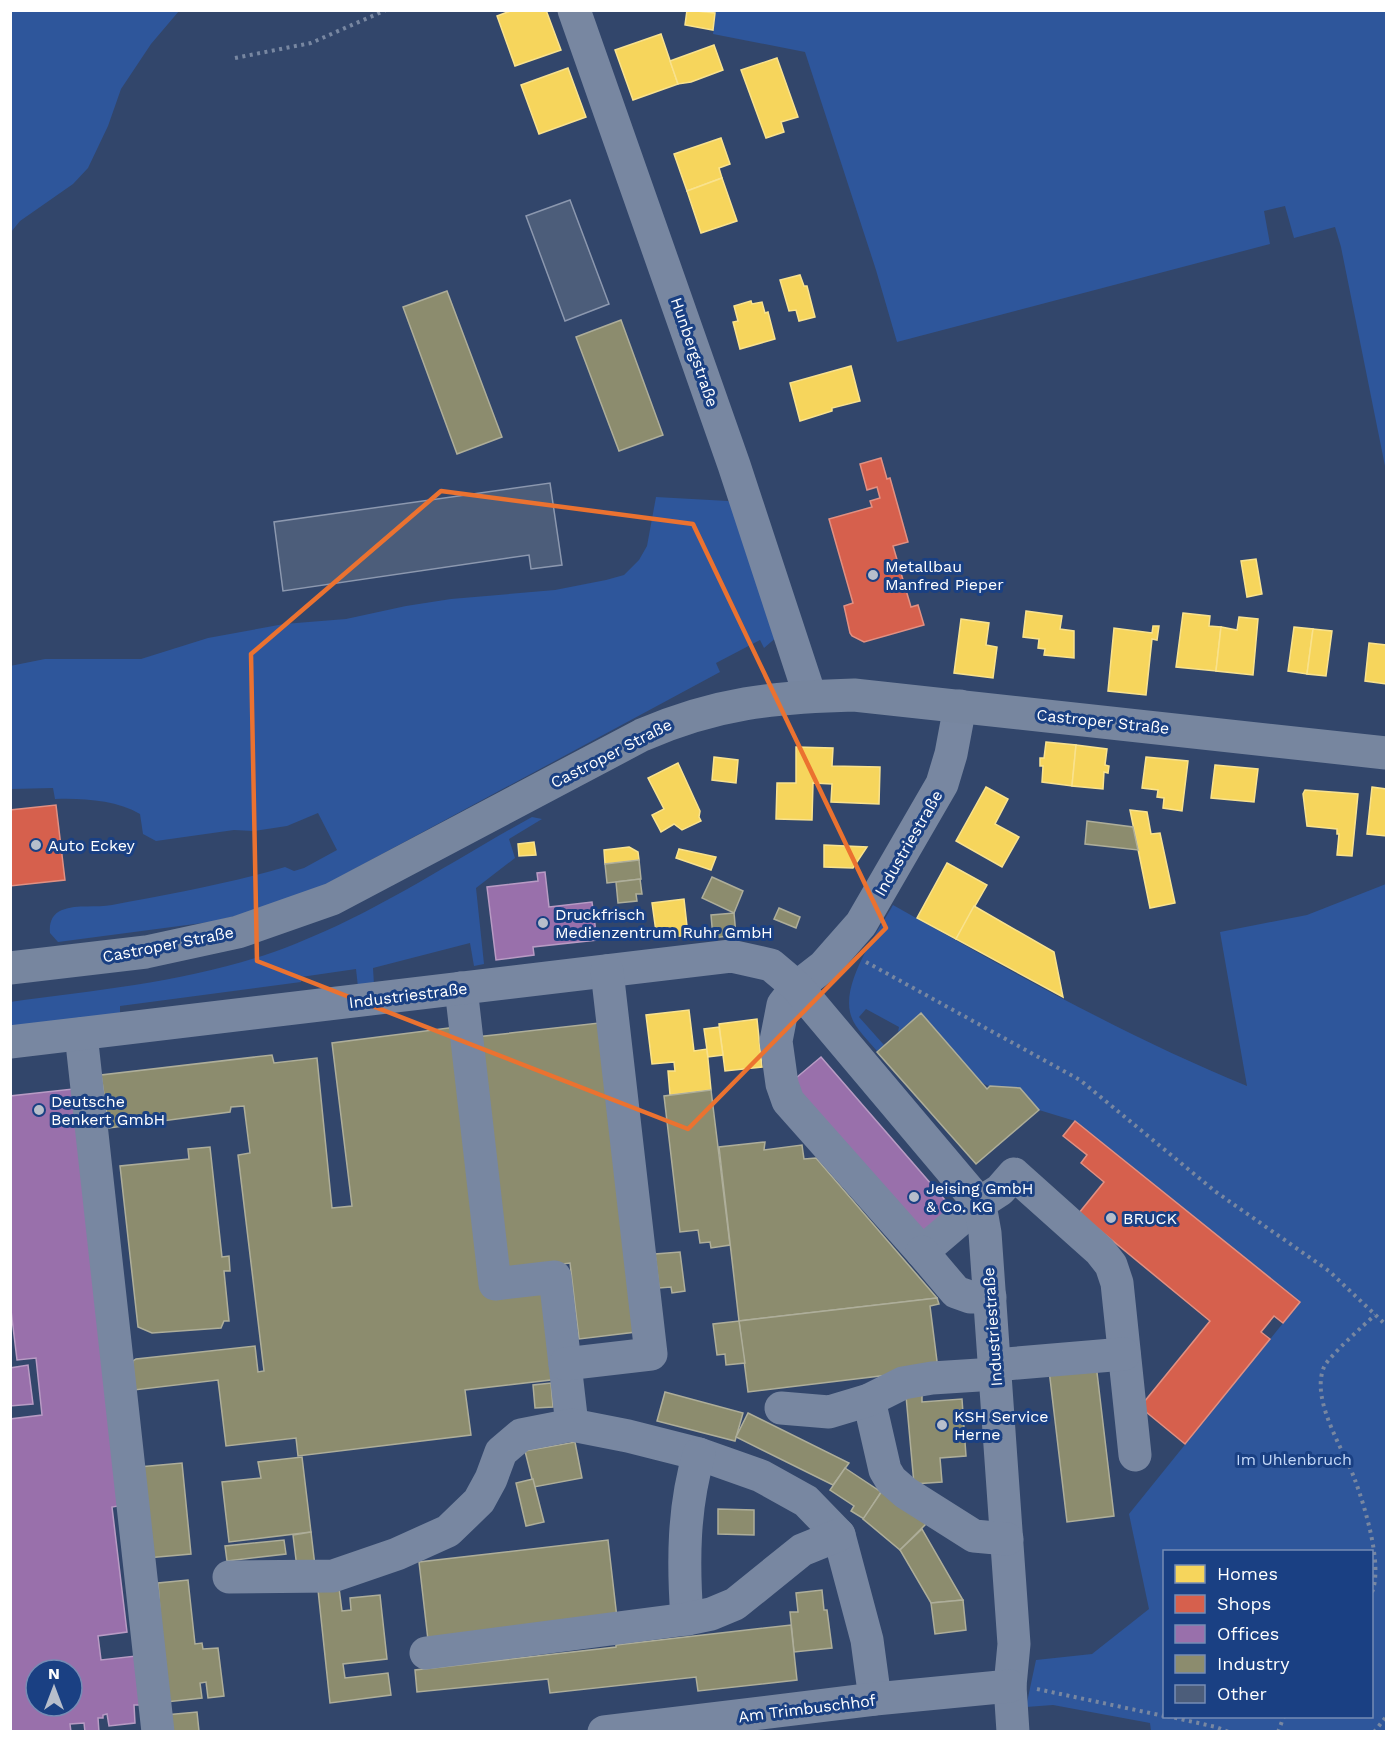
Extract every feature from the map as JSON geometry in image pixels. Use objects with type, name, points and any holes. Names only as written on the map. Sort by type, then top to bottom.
[{"type":"main road","name":"Castroper Straße","points":[[10,968],[146,952],[237,932],[332,899],[631,741],[673,722],[748,702],[810,696],[854,695],[1386,753]]},
{"type":"street","name":"Hunbergstraße","points":[[574,10],[734,465],[810,696]]},
{"type":"street","name":"Industriestraße","points":[[797,987],[824,966],[861,924],[942,784],[951,754],[960,706]]},
{"type":"street","name":"Industriestraße","points":[[10,1042],[731,956],[771,965],[797,987],[969,1191],[982,1216],[990,1297],[1014,1644],[1010,1686],[1013,1731]]},
{"type":"street","points":[[565,1364],[651,1354],[607,971]]},
{"type":"street","points":[[797,987],[783,1005],[776,1041],[782,1084],[788,1101],[956,1292],[970,1297],[990,1297]]},
{"type":"street","points":[[461,988],[495,1284],[555,1276],[572,1425]]},
{"type":"street","points":[[81,1034],[158,1731]]},
{"type":"street","points":[[922,1252],[977,1205],[1000,1190],[1014,1174],[1100,1251],[1111,1265],[1117,1283],[1134,1455]]},
{"type":"street","points":[[781,1408],[829,1412],[869,1400],[903,1383],[994,1369],[1124,1354]]},
{"type":"street","points":[[869,1400],[885,1470],[891,1480],[906,1493],[974,1536],[1007,1539]]},
{"type":"street","points":[[229,1577],[333,1576],[396,1554],[447,1531],[479,1501],[491,1479],[501,1452],[521,1435],[572,1425],[699,1454],[761,1476],[806,1502],[839,1535],[867,1640],[875,1699]]},
{"type":"street","points":[[687,1619],[684,1538],[699,1454]]},
{"type":"street","points":[[426,1653],[711,1614],[735,1604],[802,1550],[839,1535]]},
{"type":"street","name":"Am Trimbuschhof","points":[[604,1731],[875,1699],[1010,1686]]},
{"type":"path","points":[[235,58],[311,43],[386,10]]},
{"type":"path","points":[[841,949],[1080,1080],[1216,1192],[1329,1271],[1386,1325]]},
{"type":"path","points":[[1373,1588],[1375,1549],[1356,1481],[1322,1402],[1321,1384],[1324,1367],[1375,1315]]},
{"type":"path","points":[[1010,1686],[1022,1686],[1163,1715]]},
{"type":"path","points":[[1374,1731],[1386,1717]]},
{"type":"path","points":[[1174,1718],[1229,1731]]},
{"type":"highlighted area","points":[[441,491],[693,524],[886,928],[688,1129],[257,961],[251,654]]},
{"type":"green space","points":[[11,10],[179,11],[151,44],[121,89],[108,126],[88,168],[73,184],[20,221],[11,232]]},
{"type":"green space","points":[[690,11],[1386,11],[1386,471],[1335,227],[1294,238],[1285,206],[1264,211],[1270,244],[897,342],[805,52],[713,34],[715,13]]},
{"type":"green space","points":[[656,497],[728,501],[741,511],[778,636],[764,648],[760,640],[716,663],[720,672],[319,888],[252,912],[210,922],[58,942],[50,933],[54,916],[68,908],[106,906],[155,897],[221,884],[285,867],[294,871],[337,850],[318,813],[287,826],[254,831],[234,830],[156,841],[143,834],[140,814],[131,809],[110,803],[55,799],[53,788],[11,789],[10,666],[45,659],[141,659],[208,638],[284,624],[346,619],[451,599],[555,590],[606,580],[624,575],[639,560],[647,546]]},
{"type":"green space","points":[[532,817],[542,819],[509,839],[515,858],[476,888],[484,964],[474,966],[470,943],[373,968],[374,985],[358,987],[356,969],[301,977],[301,982],[120,1006],[120,1015],[11,1028],[10,1002],[191,975],[295,944],[386,901]]},
{"type":"green space","name":"Im Uhlenbruch","points":[[1386,884],[1386,1731],[1151,1731],[1150,1723],[1053,1705],[1026,1707],[1036,1660],[1092,1654],[1149,1609],[1129,1514],[1300,1302],[1075,1121],[1039,1110],[982,1083],[921,1013],[898,1032],[899,1027],[866,1009],[859,1017],[884,1045],[877,1051],[857,1028],[850,1012],[849,999],[856,971],[893,905],[1023,978],[1112,1024],[1201,1067],[1247,1086],[1220,932],[1307,915]]},
{"type":"building: Homes","points":[[513,10],[546,10],[561,50],[515,66],[497,16]]},
{"type":"building: Homes","points":[[687,10],[715,13],[713,30],[685,25]]},
{"type":"building: Homes","points":[[661,34],[678,84],[633,100],[615,50]]},
{"type":"building: Homes","points":[[714,45],[723,70],[691,82],[678,84],[670,61]]},
{"type":"building: Homes","points":[[777,58],[798,117],[781,122],[784,132],[766,138],[741,70]]},
{"type":"building: Homes","points":[[568,68],[586,117],[539,134],[521,85]]},
{"type":"building: Homes","points":[[721,138],[730,164],[719,168],[722,178],[687,191],[674,154]]},
{"type":"building: Homes","points":[[722,178],[737,221],[701,233],[687,191]]},
{"type":"building: Homes","points":[[800,275],[804,286],[807,286],[815,317],[799,321],[796,310],[789,311],[780,280]]},
{"type":"building: Homes","points":[[751,301],[752,304],[762,302],[765,313],[768,312],[775,339],[740,349],[733,322],[738,321],[734,306]]},
{"type":"building: Homes","points":[[851,366],[860,401],[832,408],[832,411],[800,421],[790,383]]},
{"type":"building: Homes","points":[[1256,559],[1262,594],[1247,597],[1241,561]]},
{"type":"building: Homes","points":[[1026,611],[1062,616],[1060,629],[1074,631],[1074,658],[1044,655],[1045,649],[1038,648],[1039,639],[1023,637]]},
{"type":"building: Homes","points":[[1183,613],[1210,616],[1209,626],[1221,627],[1216,671],[1176,667]]},
{"type":"building: Homes","points":[[1239,617],[1258,619],[1253,675],[1216,671],[1221,627],[1237,630]]},
{"type":"building: Homes","points":[[961,619],[989,623],[986,645],[997,647],[993,678],[954,673]]},
{"type":"building: Homes","points":[[1153,626],[1159,626],[1157,640],[1152,639],[1146,695],[1108,691],[1114,628],[1152,633]]},
{"type":"building: Homes","points":[[1294,627],[1313,629],[1307,674],[1288,671]]},
{"type":"building: Homes","points":[[1313,629],[1332,631],[1326,676],[1307,674]]},
{"type":"building: Homes","points":[[1369,643],[1386,645],[1386,684],[1365,681]]},
{"type":"building: Homes","points":[[1046,742],[1076,745],[1072,786],[1042,782],[1043,766],[1040,766],[1040,758],[1044,758]]},
{"type":"building: Homes","points":[[1076,745],[1107,749],[1105,765],[1109,766],[1108,773],[1104,772],[1103,789],[1072,786]]},
{"type":"building: Homes","points":[[796,747],[833,748],[832,766],[880,767],[879,804],[831,802],[832,784],[813,783],[812,820],[776,819],[777,783],[796,783]]},
{"type":"building: Homes","points":[[714,757],[738,760],[736,783],[712,780]]},
{"type":"building: Homes","points":[[1146,757],[1188,761],[1182,811],[1163,808],[1164,798],[1157,797],[1158,790],[1142,788]]},
{"type":"building: Homes","points":[[678,763],[700,811],[701,821],[682,830],[674,824],[661,832],[652,815],[664,809],[648,778]]},
{"type":"building: Homes","points":[[1215,765],[1258,769],[1254,802],[1211,798]]},
{"type":"building: Homes","points":[[986,787],[1008,799],[995,824],[1019,837],[1002,867],[956,841]]},
{"type":"building: Homes","points":[[1372,787],[1386,789],[1386,836],[1367,834]]},
{"type":"building: Homes","points":[[1305,790],[1358,794],[1352,856],[1337,855],[1339,834],[1337,834],[1337,829],[1307,826],[1303,794]]},
{"type":"building: Homes","points":[[1130,810],[1147,812],[1151,834],[1160,833],[1175,903],[1150,908]]},
{"type":"building: Homes","points":[[534,842],[536,855],[519,856],[518,844]]},
{"type":"building: Homes","points":[[824,845],[867,847],[853,868],[824,867]]},
{"type":"building: Homes","points":[[629,847],[638,852],[639,860],[605,864],[604,850]]},
{"type":"building: Homes","points":[[679,849],[716,857],[711,870],[676,858]]},
{"type":"building: Homes","points":[[947,863],[987,885],[956,939],[917,918]]},
{"type":"building: Homes","points":[[684,899],[688,935],[657,939],[652,903]]},
{"type":"building: Homes","points":[[974,906],[1054,952],[1063,997],[956,939]]},
{"type":"building: Homes","points":[[689,1010],[694,1051],[707,1049],[711,1090],[670,1095],[668,1071],[675,1071],[674,1062],[652,1064],[646,1015]]},
{"type":"building: Homes","points":[[757,1019],[762,1067],[725,1071],[719,1024]]},
{"type":"building: Homes","points":[[719,1027],[723,1055],[708,1057],[704,1029]]},
{"type":"building: Shops","name":"Metallbau Manfred Pieper","points":[[881,458],[887,479],[890,478],[908,542],[893,546],[911,607],[918,605],[924,625],[864,642],[850,633],[844,606],[853,603],[829,519],[872,507],[870,501],[880,498],[877,487],[867,490],[860,464]]},
{"type":"building: Shops","name":"Auto Eckey","points":[[56,805],[65,880],[10,886],[10,810]]},
{"type":"building: Shops","points":[[1075,1121],[1300,1302],[1283,1323],[1274,1316],[1261,1332],[1270,1339],[1185,1444],[1140,1407],[1210,1321],[1079,1213],[1104,1182],[1081,1163],[1087,1155],[1063,1136]]},
{"type":"building: Offices","name":"Druckfrisch Medienzentrum Ruhr GmbH","points":[[545,872],[549,907],[592,902],[597,940],[533,947],[534,955],[496,960],[487,887],[538,881],[537,873]]},
{"type":"building: Offices","points":[[821,1057],[951,1207],[921,1233],[790,1083]]},
{"type":"building: Offices","points":[[73,1089],[124,1505],[112,1507],[127,1632],[98,1636],[101,1660],[136,1656],[142,1705],[134,1705],[135,1723],[109,1726],[107,1714],[103,1715],[103,1718],[98,1718],[99,1732],[85,1732],[84,1723],[70,1724],[71,1732],[10,1732],[10,1419],[42,1415],[36,1358],[17,1360],[10,1302],[10,1096]]},
{"type":"building: Offices","points":[[28,1365],[33,1404],[10,1406],[10,1368]]},
{"type":"building: Industry","points":[[447,291],[502,437],[457,454],[403,307]]},
{"type":"building: Industry","points":[[621,320],[663,435],[619,451],[576,337]]},
{"type":"building: Industry","points":[[1087,821],[1133,827],[1138,850],[1085,844]]},
{"type":"building: Industry","points":[[639,860],[641,879],[607,883],[605,864]]},
{"type":"building: Industry","points":[[712,877],[743,891],[734,913],[702,898]]},
{"type":"building: Industry","points":[[640,879],[642,894],[636,894],[637,901],[618,903],[616,882]]},
{"type":"building: Industry","points":[[779,908],[800,917],[796,928],[774,919]]},
{"type":"building: Industry","points":[[734,913],[736,935],[713,938],[711,915]]},
{"type":"building: Industry","points":[[921,1013],[987,1089],[990,1086],[1020,1088],[1039,1110],[976,1164],[877,1052]]},
{"type":"building: Industry","points":[[599,1023],[636,1332],[579,1339],[570,1263],[504,1271],[476,1037]]},
{"type":"building: Industry","points":[[456,1027],[487,1293],[545,1288],[559,1379],[465,1390],[471,1435],[298,1456],[296,1438],[226,1446],[218,1380],[134,1390],[133,1361],[136,1359],[255,1346],[258,1372],[264,1371],[238,1155],[250,1153],[244,1106],[231,1107],[230,1112],[109,1128],[101,1075],[272,1055],[274,1063],[317,1058],[332,1208],[352,1206],[332,1043]]},
{"type":"building: Industry","points":[[711,1090],[730,1245],[711,1248],[710,1242],[700,1243],[698,1230],[680,1232],[664,1096]]},
{"type":"building: Industry","points":[[765,1142],[764,1150],[802,1145],[804,1159],[816,1158],[937,1298],[739,1321],[719,1147]]},
{"type":"building: Industry","points":[[210,1147],[222,1257],[229,1256],[230,1271],[224,1271],[229,1321],[224,1321],[221,1328],[152,1333],[138,1327],[120,1166],[189,1159],[188,1149]]},
{"type":"building: Industry","points":[[680,1252],[685,1291],[672,1293],[671,1287],[659,1288],[655,1254]]},
{"type":"building: Industry","points":[[937,1298],[939,1304],[930,1306],[938,1369],[748,1392],[739,1321]]},
{"type":"building: Industry","points":[[739,1321],[745,1363],[726,1365],[725,1354],[717,1355],[713,1324]]},
{"type":"building: Industry","points":[[1096,1364],[1114,1516],[1067,1522],[1049,1370]]},
{"type":"building: Industry","points":[[551,1383],[553,1407],[535,1408],[533,1385]]},
{"type":"building: Industry","points":[[665,1392],[743,1413],[735,1441],[657,1421]]},
{"type":"building: Industry","points":[[922,1395],[922,1402],[962,1399],[966,1456],[940,1458],[942,1482],[914,1484],[906,1396]]},
{"type":"building: Industry","points":[[748,1413],[849,1463],[833,1485],[736,1437]]},
{"type":"building: Industry","points":[[575,1442],[582,1478],[534,1487],[525,1451]]},
{"type":"building: Industry","points":[[302,1457],[311,1532],[229,1542],[222,1482],[261,1478],[258,1462]]},
{"type":"building: Industry","points":[[182,1463],[191,1554],[147,1558],[139,1467]]},
{"type":"building: Industry","points":[[845,1468],[881,1492],[864,1519],[851,1511],[854,1506],[830,1490]]},
{"type":"building: Industry","points":[[533,1479],[544,1522],[526,1526],[516,1483]]},
{"type":"building: Industry","points":[[884,1488],[927,1523],[900,1550],[863,1519]]},
{"type":"building: Industry","points":[[718,1509],[754,1510],[754,1535],[718,1534]]},
{"type":"building: Industry","points":[[922,1529],[963,1600],[931,1603],[900,1550]]},
{"type":"building: Industry","points":[[311,1532],[315,1566],[297,1568],[293,1535]]},
{"type":"building: Industry","points":[[284,1540],[286,1554],[227,1561],[225,1546]]},
{"type":"building: Industry","points":[[608,1540],[617,1618],[428,1640],[419,1562]]},
{"type":"building: Industry","points":[[188,1580],[195,1644],[202,1643],[203,1649],[218,1648],[224,1696],[208,1698],[206,1682],[200,1683],[202,1698],[166,1702],[158,1583]]},
{"type":"building: Industry","points":[[339,1588],[342,1611],[351,1610],[350,1598],[380,1595],[387,1659],[343,1664],[345,1678],[388,1673],[391,1695],[330,1703],[318,1590]]},
{"type":"building: Industry","points":[[822,1590],[832,1648],[794,1652],[790,1612],[798,1612],[796,1593]]},
{"type":"building: Industry","points":[[963,1600],[966,1630],[935,1634],[931,1603]]},
{"type":"building: Industry","points":[[791,1625],[797,1680],[698,1691],[696,1677],[550,1693],[548,1679],[417,1692],[415,1670]]},
{"type":"building: Industry","points":[[197,1712],[199,1731],[167,1732],[165,1715]]},
{"type":"building: Other","points":[[570,200],[609,304],[565,321],[526,216]]},
{"type":"building: Other","points":[[550,483],[562,565],[531,569],[529,555],[283,591],[274,522]]},
{"type":"place","name":"Metallbau Manfred Pieper","points":[[873,575]]},
{"type":"place","name":"Auto Eckey","points":[[36,845]]},
{"type":"place","name":"Druckfrisch Medienzentrum Ruhr GmbH","points":[[543,923]]},
{"type":"place","name":"Deutsche Benkert GmbH","points":[[39,1110]]},
{"type":"place","name":"Jeising GmbH & Co. KG","points":[[914,1197]]},
{"type":"place","name":"BRUCK","points":[[1111,1218]]},
{"type":"place","name":"KSH Service Herne","points":[[942,1425]]}]
